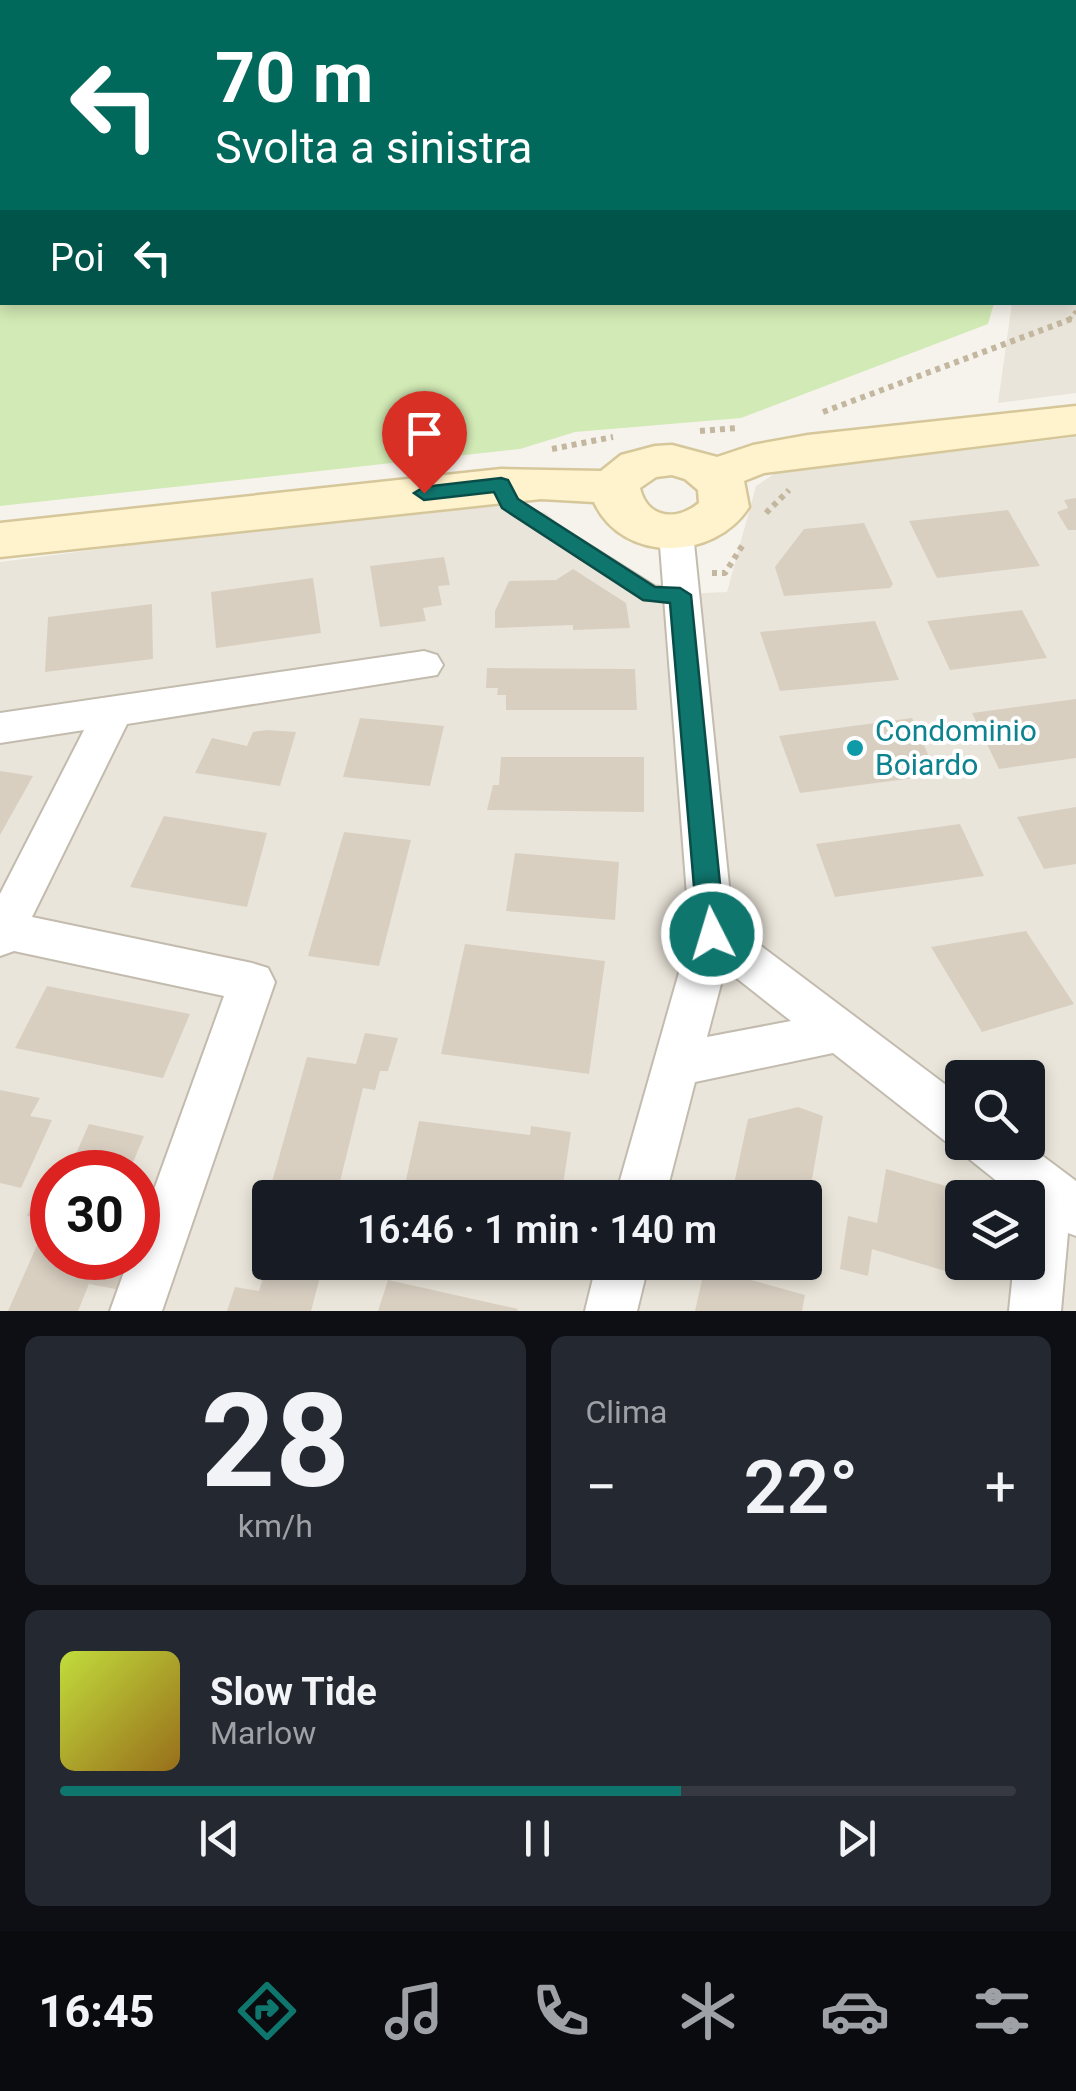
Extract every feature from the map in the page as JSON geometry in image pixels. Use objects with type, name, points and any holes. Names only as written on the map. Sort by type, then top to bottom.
[{"type":"main road","points":[[713,476],[742,462],[808,450],[1076,420]]},
{"type":"main road","points":[[656,461],[688,463],[713,476],[726,496],[724,507],[707,525],[676,533],[655,531],[622,514],[616,502],[615,488],[629,470],[656,461]]},
{"type":"main road","points":[[0,540],[501,485],[541,483],[615,488]]},
{"type":"street","points":[[645,1180],[712,934],[676,533]]},
{"type":"street","points":[[0,728],[424,665]]},
{"type":"street","points":[[113,712],[2,934],[252,982],[136,1311]]},
{"type":"street","points":[[712,934],[945,1112]]},
{"type":"street","points":[[674,1065],[842,1032]]},
{"type":"street","points":[[1008,1160],[1067,1205],[1044,1220],[1035,1311]]},
{"type":"street","points":[[610,1311],[618,1280]]},
{"type":"lane","points":[[501,485],[509,503],[651,594],[680,595]]},
{"type":"path","points":[[816,414],[1056,326],[1074,318],[1076,311]]},
{"type":"path","points":[[758,524],[776,499],[793,488]]},
{"type":"path","points":[[725,573],[748,536]]},
{"type":"shaded area","points":[[1012,305],[1076,305],[1076,393],[998,403]]},
{"type":"shaded area","points":[[1076,437],[1076,1311],[0,1311],[0,562],[484,499],[546,513],[641,596],[727,592],[756,486],[783,468],[842,465]]},
{"type":"green space","points":[[0,305],[993,305],[988,324],[741,418],[575,432],[520,449],[0,506]]},
{"type":"building","points":[[1076,498],[1076,530],[1068,530],[1057,512],[1068,508],[1064,500]]},
{"type":"building","points":[[1008,510],[1040,566],[937,578],[909,521]]},
{"type":"building","points":[[864,523],[893,584],[890,588],[784,596],[775,567],[804,529]]},
{"type":"building","points":[[444,557],[450,585],[438,586],[442,605],[423,608],[426,621],[380,627],[370,566]]},
{"type":"building","points":[[573,569],[626,603],[630,628],[495,628],[495,611],[509,581],[556,580]]},
{"type":"building","points":[[313,578],[321,633],[216,648],[211,592]]},
{"type":"building","points":[[152,604],[153,659],[45,672],[48,617]]},
{"type":"building","points":[[1022,610],[1047,658],[950,670],[927,621]]},
{"type":"building","points":[[875,621],[899,680],[780,691],[760,632]]},
{"type":"building","points":[[487,668],[635,669],[637,710],[506,710],[506,695],[497,695],[498,688],[486,688]]},
{"type":"building","points":[[1076,699],[1076,758],[999,769],[972,713]]},
{"type":"building","points":[[360,718],[444,726],[430,786],[343,777]]},
{"type":"building","name":"Condominio Boiardo","points":[[912,718],[937,775],[800,793],[779,736]]},
{"type":"building","points":[[253,732],[296,732],[280,786],[195,773],[212,738],[247,746]]},
{"type":"building","points":[[501,757],[644,757],[644,812],[487,810],[493,785],[499,785]]},
{"type":"building","points":[[0,771],[33,776],[0,835]]},
{"type":"building","points":[[1076,807],[1076,864],[1044,869],[1017,817]]},
{"type":"building","points":[[164,816],[267,833],[247,907],[130,887]]},
{"type":"building","points":[[960,824],[984,876],[835,897],[816,844]]},
{"type":"building","points":[[344,832],[411,840],[379,966],[308,956]]},
{"type":"building","points":[[515,853],[619,862],[615,920],[506,911]]},
{"type":"building","points":[[1026,931],[1074,1004],[982,1032],[931,947]]},
{"type":"building","points":[[465,944],[605,961],[589,1074],[441,1054]]},
{"type":"building","points":[[47,986],[190,1014],[163,1078],[15,1048]]},
{"type":"building","points":[[365,1033],[398,1038],[388,1071],[380,1071],[375,1090],[363,1088],[340,1180],[273,1180],[307,1057],[356,1064]]},
{"type":"building","points":[[0,1090],[40,1098],[30,1116],[52,1120],[38,1150],[30,1150],[30,1168],[21,1188],[0,1183]]},
{"type":"building","points":[[798,1107],[823,1116],[812,1180],[735,1180],[748,1119]]},
{"type":"building","points":[[419,1121],[530,1135],[531,1126],[571,1132],[564,1180],[406,1180]]},
{"type":"building","points":[[89,1124],[144,1136],[138,1150],[78,1150]]},
{"type":"building","points":[[886,1169],[945,1186],[945,1271],[872,1249],[868,1276],[840,1269],[848,1216],[877,1223]]},
{"type":"building","points":[[30,1261],[30,1280],[130,1280],[126,1291],[89,1284],[78,1311],[8,1311]]},
{"type":"building","points":[[262,1280],[319,1280],[311,1311],[227,1311],[235,1287],[259,1291]]},
{"type":"building","points":[[388,1280],[518,1309],[517,1311],[378,1311]]},
{"type":"building","points":[[702,1280],[751,1280],[805,1295],[802,1311],[695,1311]]},
{"type":"place","name":"Condominio Boiardo","points":[[855,748]]},
{"type":"route","points":[[424,493],[501,485],[509,503],[651,594],[680,595],[712,934]]}]
